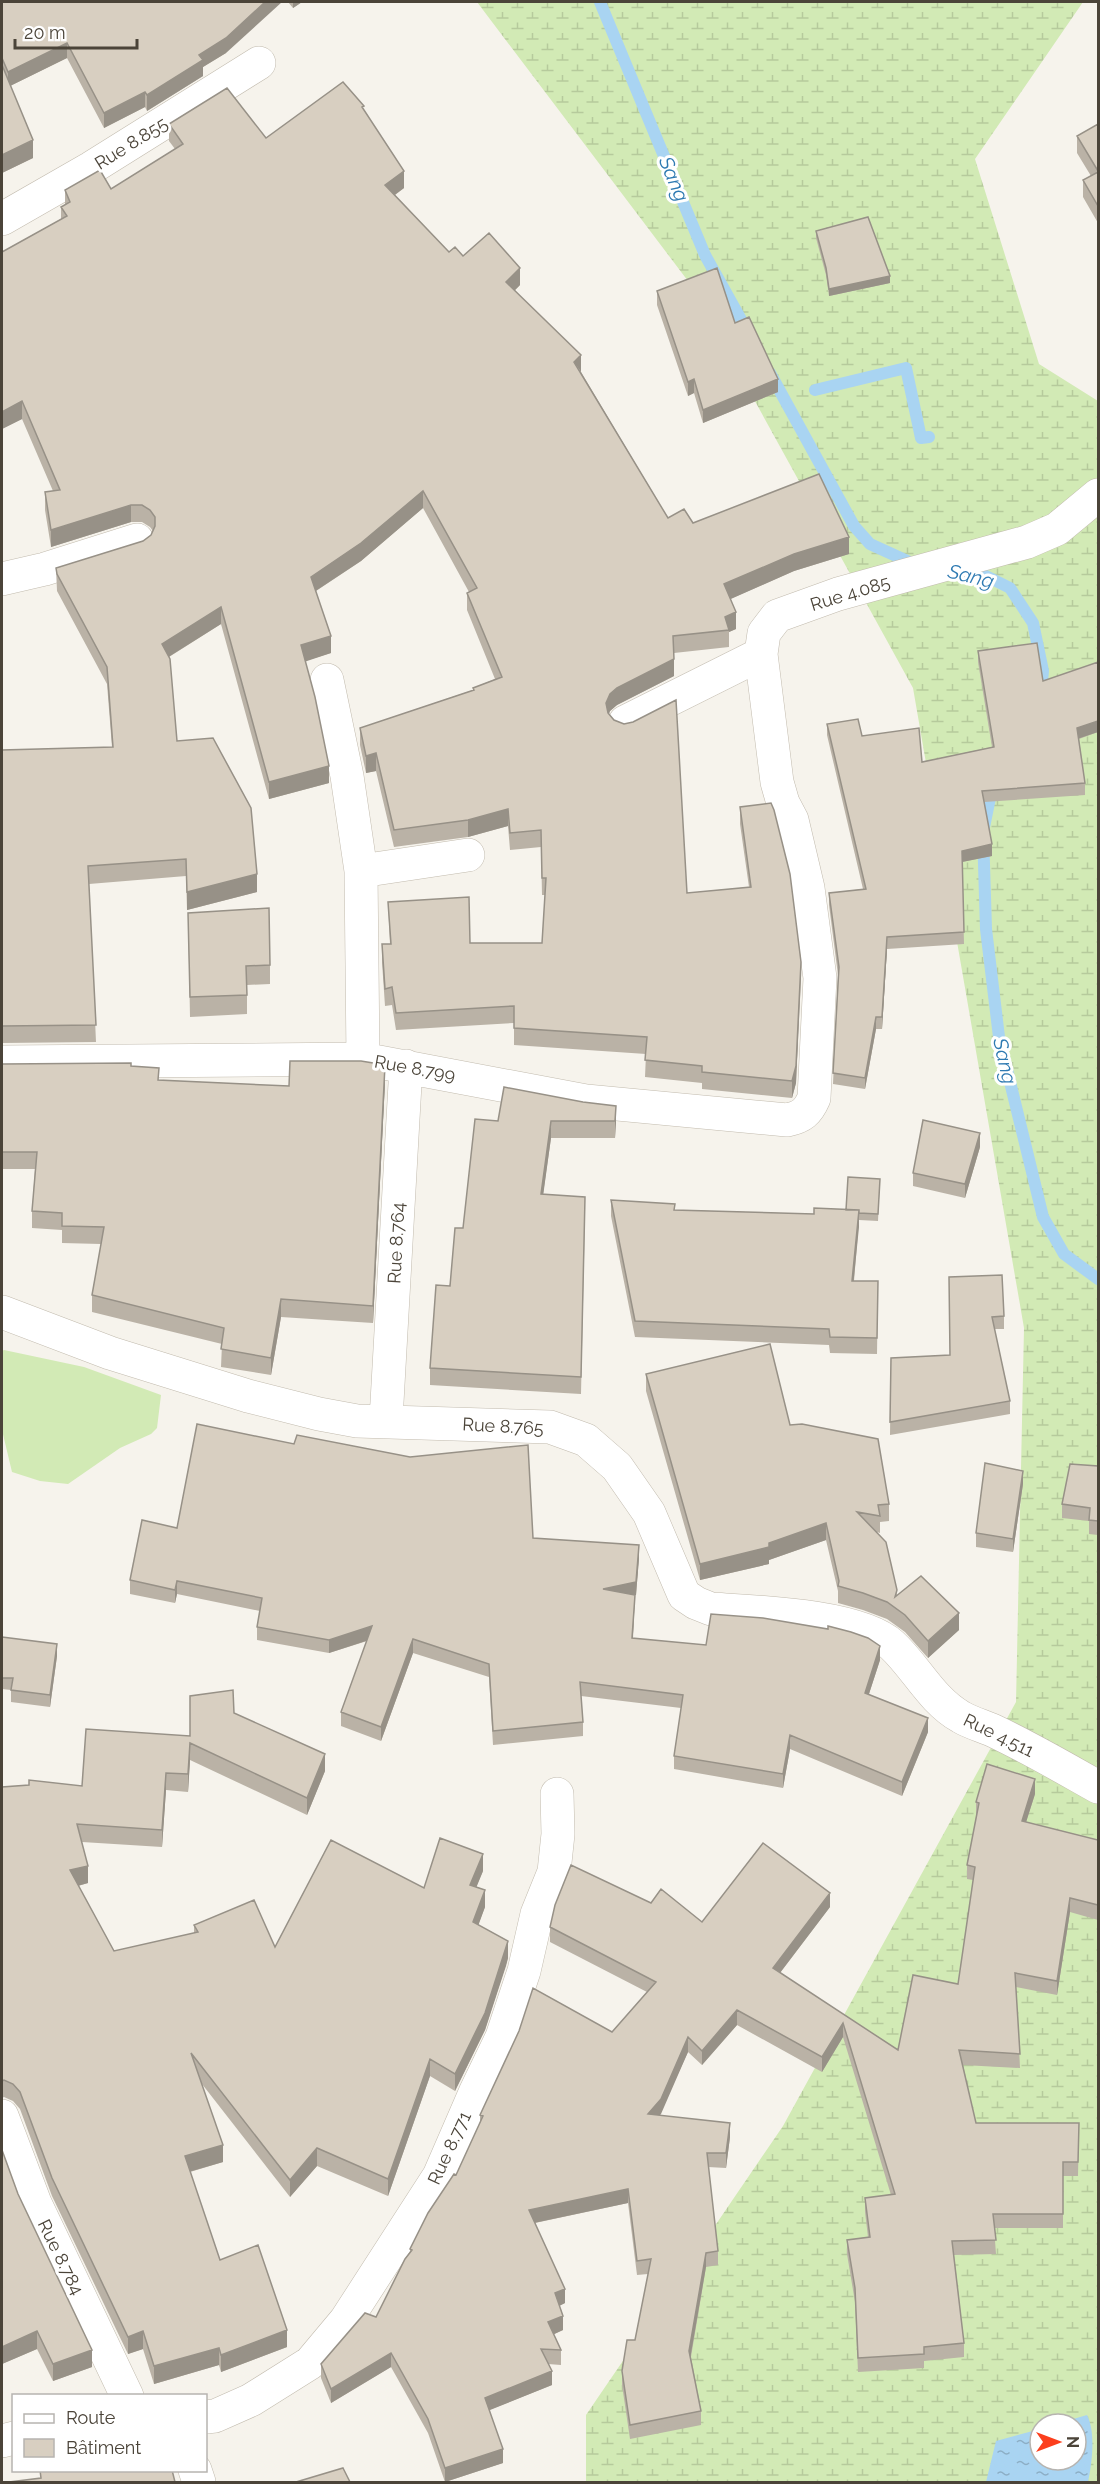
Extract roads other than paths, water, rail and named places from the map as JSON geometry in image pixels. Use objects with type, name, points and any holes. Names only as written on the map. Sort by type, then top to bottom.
[{"type":"street","name":"Rue 8.855","points":[[2,219],[91,168],[259,63]]},
{"type":"street","name":"Rue 4.085","points":[[761,654],[764,633],[777,616],[838,594],[1027,542],[1057,529],[1098,495]]},
{"type":"street","points":[[2,579],[45,569],[137,540]]},
{"type":"street","points":[[625,722],[761,654]]},
{"type":"street","name":"Rue 8.799","points":[[2,1062],[363,1059],[586,1101],[787,1120],[799,1118],[808,1111],[813,1098],[820,978],[808,888],[792,820],[783,803],[777,782],[761,654]]},
{"type":"street","points":[[327,680],[347,776],[362,871],[363,1059]]},
{"type":"street","points":[[362,871],[468,855]]},
{"type":"street","name":"Rue 8.764","points":[[386,1420],[406,1066]]},
{"type":"street","name":"Rue 8.765","points":[[2,1312],[110,1353],[248,1396],[319,1414],[357,1421],[386,1420],[550,1427],[586,1440],[617,1467],[649,1513],[684,1594],[696,1603],[711,1609],[827,1621],[867,1629],[890,1643],[913,1666]]},
{"type":"street","name":"Rue 4.511","points":[[913,1666],[930,1691],[961,1717],[994,1730],[1098,1788]]},
{"type":"street","name":"Rue 8.771","points":[[207,2417],[215,2416],[251,2400],[310,2363],[346,2320],[439,2176],[502,2037],[524,1971],[537,1914],[554,1872],[558,1834],[557,1794]]},
{"type":"street","name":"Rue 8.784","points":[[2,2116],[35,2203],[126,2394]]},
{"type":"water","points":[[1088,2417],[1092,2430],[1092,2457],[1088,2482],[986,2482],[996,2441],[1028,2432],[1028,2472],[1088,2472]]},
{"type":"waterway","name":"Sang","points":[[600,2],[705,255],[749,334]]},
{"type":"waterway","points":[[815,390],[906,368],[921,438],[929,437]]},
{"type":"waterway","name":"Sang","points":[[770,373],[854,526],[870,544],[916,565]]},
{"type":"waterway","name":"Sang","points":[[957,572],[984,575],[1010,588],[1033,623],[1043,671],[1041,692]]},
{"type":"waterway","name":"Sang","points":[[992,788],[983,832],[986,929],[999,1037],[1043,1217],[1064,1254],[1098,1279]]}]
